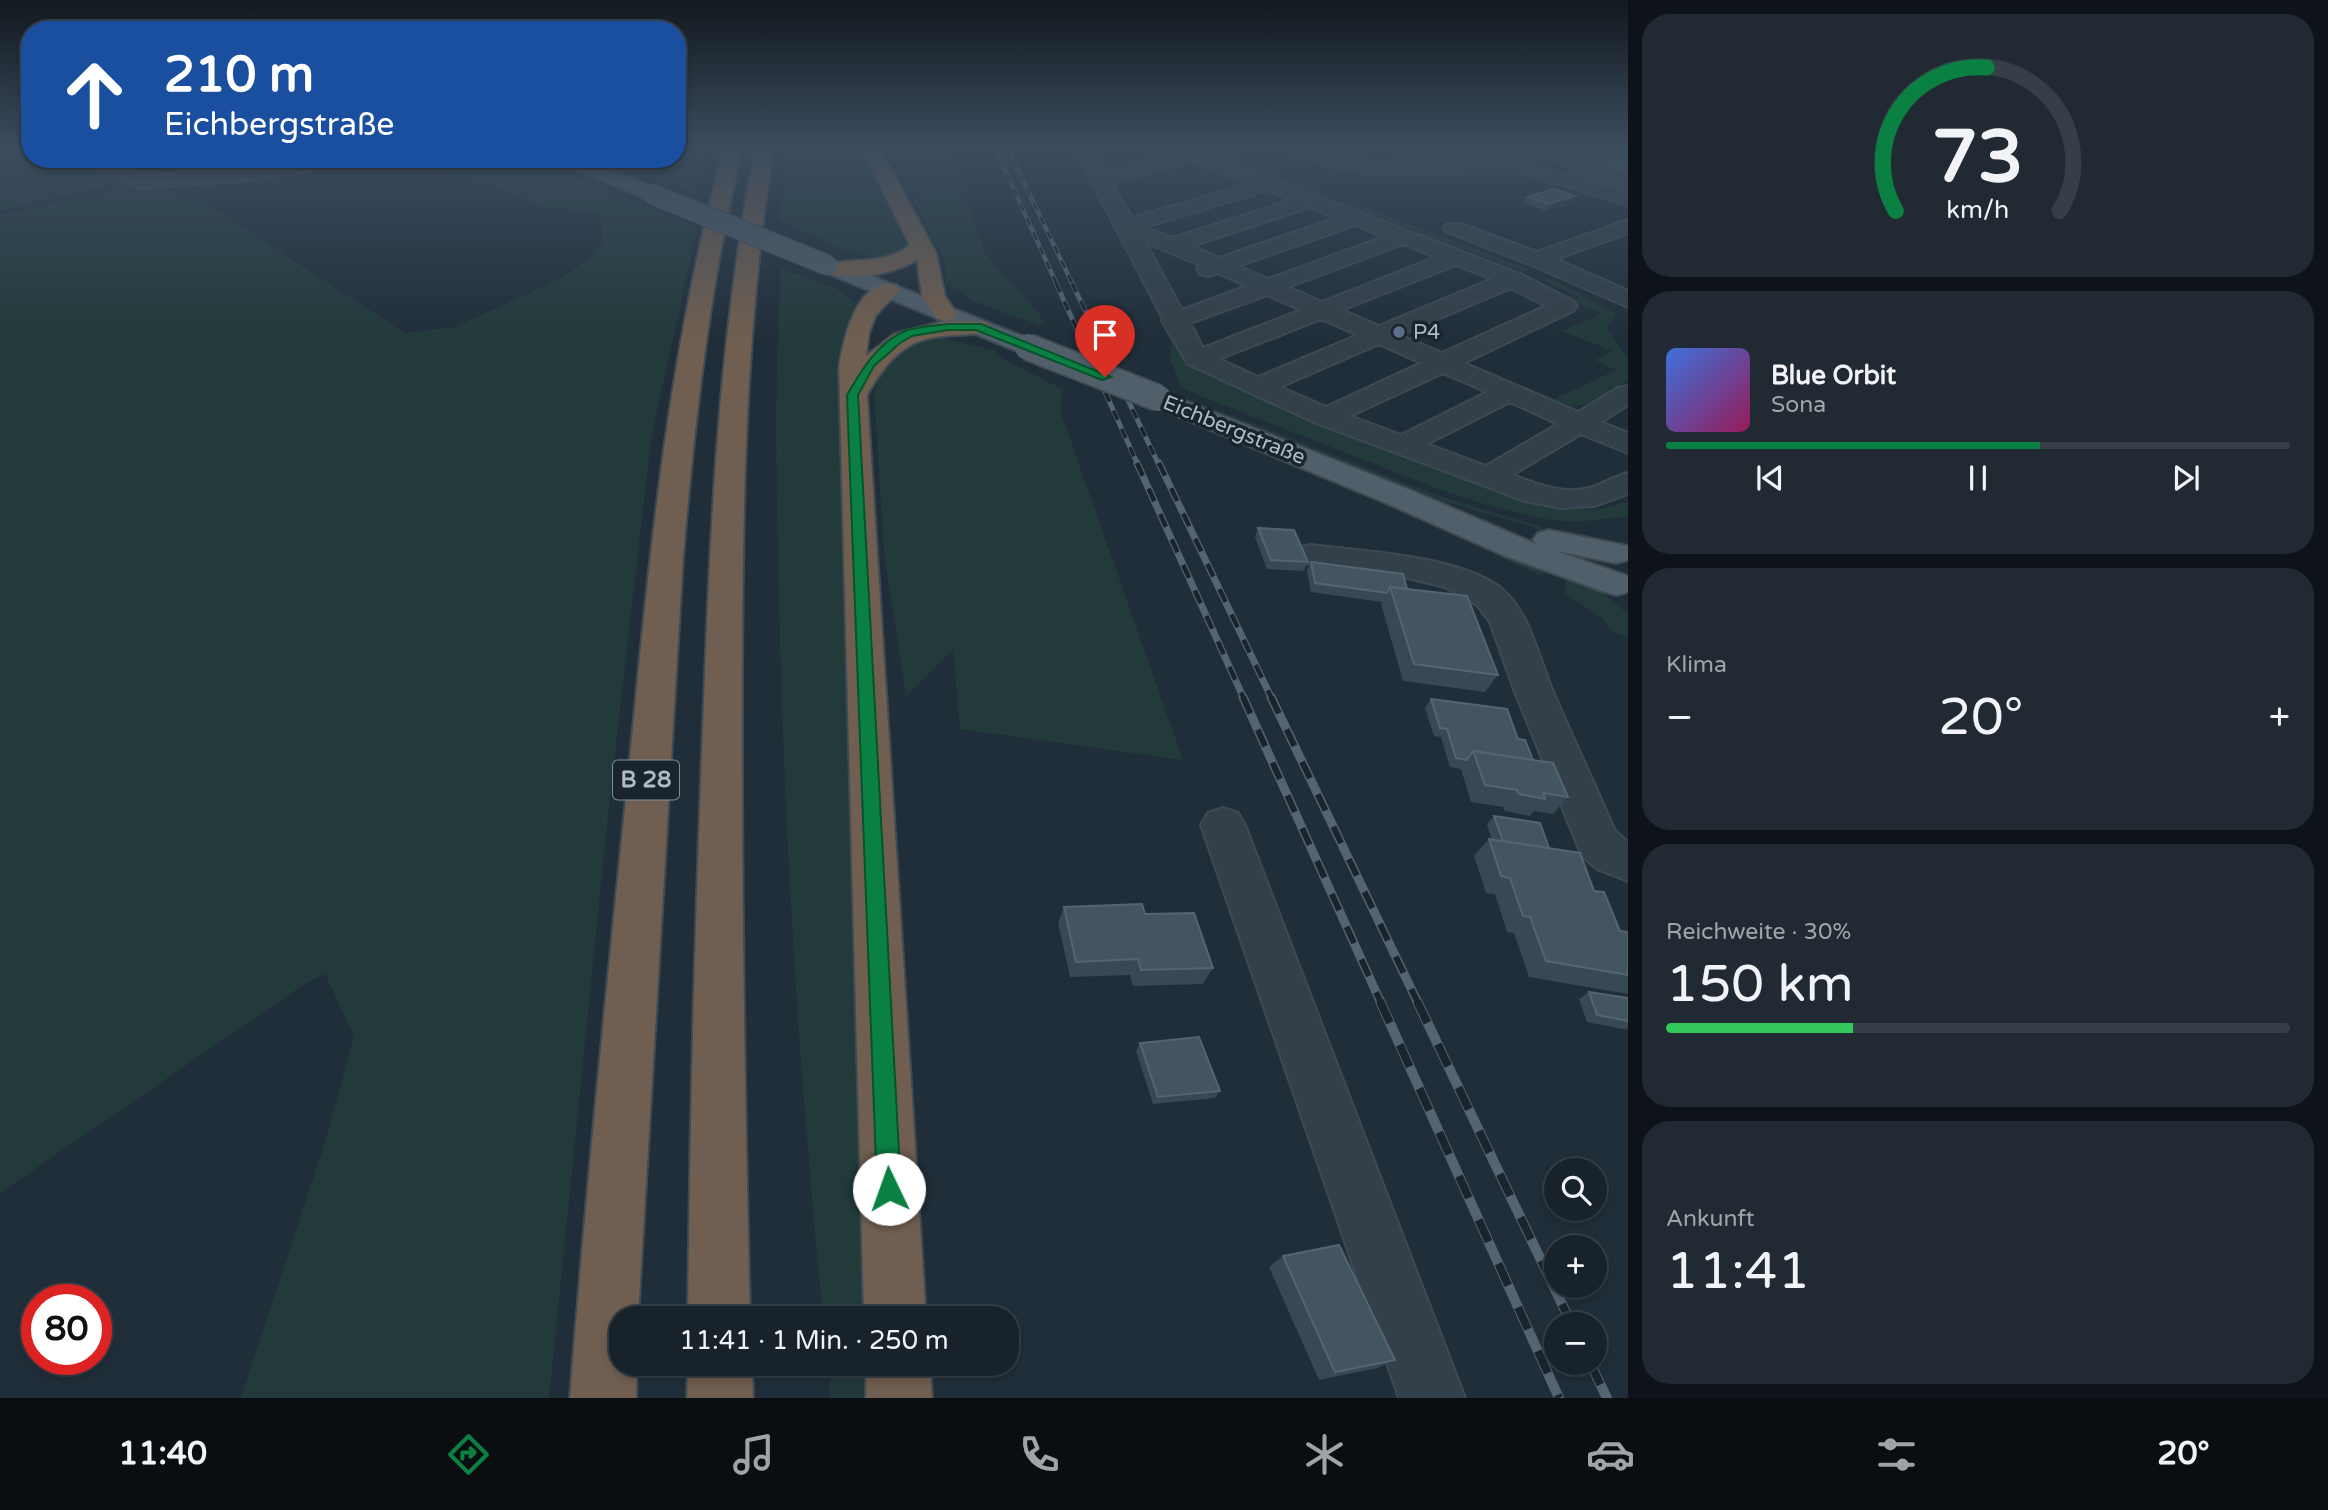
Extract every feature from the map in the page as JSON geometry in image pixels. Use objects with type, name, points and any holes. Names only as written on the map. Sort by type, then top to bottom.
[{"type":"highway","name":"B 28","points":[[603,1398],[612,1236],[666,557],[678,446],[716,210]]},
{"type":"highway","points":[[719,1306],[721,788],[727,540],[744,284],[753,210]]},
{"type":"highway","points":[[902,210],[928,263],[929,289],[945,314]]},
{"type":"highway","points":[[832,267],[886,267],[908,258],[921,247]]},
{"type":"highway","points":[[889,290],[861,315],[855,336],[853,395],[894,1306]]},
{"type":"highway","points":[[853,395],[870,365],[883,351],[909,334],[930,328],[978,327]]},
{"type":"highway","points":[[720,1376],[720,1398]]},
{"type":"highway","points":[[899,1376],[900,1398]]},
{"type":"main road","name":"Eichbergstraße","points":[[692,210],[1397,496],[1517,549],[1622,570]]},
{"type":"street","points":[[1121,210],[1124,227],[1177,280],[1174,321],[1197,359],[1326,417],[1535,494],[1565,501],[1591,499],[1628,482]]},
{"type":"street","points":[[1124,227],[1180,210]]},
{"type":"street","points":[[1172,245],[1281,210]]},
{"type":"street","points":[[1326,417],[1565,306],[1512,279],[1334,210]]},
{"type":"street","points":[[1177,280],[1355,218]]},
{"type":"street","points":[[1434,221],[1537,259],[1628,300]]},
{"type":"street","points":[[1537,259],[1628,226]]},
{"type":"street","points":[[1124,227],[1172,245],[1628,444]]},
{"type":"street","points":[[1174,321],[1404,237]]},
{"type":"street","points":[[1197,359],[1456,257]]},
{"type":"street","points":[[1259,386],[1512,279]]},
{"type":"street","points":[[1403,445],[1508,392]]},
{"type":"street","points":[[1587,426],[1628,394]]},
{"type":"street","points":[[1488,477],[1587,426],[1628,410]]},
{"type":"street","points":[[1310,555],[1400,566],[1456,579],[1489,597],[1507,619],[1534,692],[1598,843],[1613,856],[1628,862]]},
{"type":"street","points":[[1223,825],[1432,1398]]},
{"type":"green space","points":[[21,210],[216,210],[405,333],[455,327],[562,278],[592,256],[603,242],[600,213],[577,210],[655,210],[697,228],[651,440],[609,806],[549,1398],[241,1398],[327,1136],[354,1036],[325,974],[300,987],[0,1193],[0,215]]},
{"type":"green space","points":[[781,210],[897,210],[914,245],[892,262],[840,249],[780,220]]},
{"type":"green space","points":[[919,210],[971,210],[986,255],[1039,313],[1045,327],[972,301],[960,290],[945,285],[945,261]]},
{"type":"green space","points":[[1362,210],[1373,210],[1531,270],[1523,272]]},
{"type":"green space","points":[[781,268],[837,289],[856,303],[848,325],[845,349],[876,1306],[822,1306],[801,1065],[786,812],[776,456]]},
{"type":"green space","points":[[1550,278],[1617,314],[1607,327],[1628,359],[1628,381],[1582,405],[1562,405],[1550,401],[1616,370],[1595,360],[1613,351],[1562,331],[1603,313],[1570,301],[1581,298],[1541,279]]},
{"type":"green space","points":[[934,336],[997,351],[994,354],[1062,389],[1061,413],[1183,760],[960,729],[953,649],[906,696],[884,552],[874,392],[884,372],[897,356],[914,344]]},
{"type":"green space","points":[[1172,337],[1182,356],[1202,372],[1543,507],[1597,510],[1628,502],[1628,516],[1577,522],[1550,520],[1491,506],[1444,491],[1218,403],[1181,388],[1170,358]]},
{"type":"green space","points":[[1150,383],[1439,496],[1539,526],[1546,531],[1439,500]]},
{"type":"green space","points":[[1164,412],[1542,566],[1545,573],[1538,575],[1456,535]]},
{"type":"green space","points":[[1566,573],[1591,583],[1628,614],[1628,637],[1613,632],[1603,619],[1565,593]]},
{"type":"green space","points":[[828,1376],[878,1376],[879,1398],[831,1398]]},
{"type":"building","points":[[1258,528],[1294,530],[1308,562],[1271,560]]},
{"type":"building","points":[[1311,562],[1403,574],[1407,589],[1390,587],[1387,593],[1315,583]]},
{"type":"building","points":[[1390,587],[1467,596],[1498,675],[1414,664]]},
{"type":"building","points":[[1431,699],[1507,709],[1518,739],[1525,740],[1533,760],[1473,751],[1467,760],[1456,758],[1447,729],[1440,728]]},
{"type":"building","points":[[1473,751],[1553,763],[1568,797],[1543,793],[1545,799],[1519,794],[1517,790],[1485,785]]},
{"type":"building","points":[[1494,816],[1540,823],[1549,848],[1503,841]]},
{"type":"building","points":[[1489,839],[1580,853],[1594,891],[1604,892],[1620,931],[1628,932],[1628,975],[1546,961],[1530,917],[1523,916],[1510,878],[1501,876]]},
{"type":"building","points":[[1142,904],[1145,914],[1194,913],[1213,968],[1141,970],[1138,959],[1076,962],[1064,907]]},
{"type":"building","points":[[1589,992],[1628,998],[1628,1021],[1597,1015]]},
{"type":"building","points":[[1199,1037],[1220,1091],[1158,1097],[1140,1043]]},
{"type":"building","points":[[1339,1245],[1395,1360],[1335,1372],[1283,1256]]},
{"type":"railway","points":[[1023,210],[1057,285]]},
{"type":"railway","points":[[1037,210],[1073,285]]},
{"type":"railway","points":[[1056,283],[1138,465]]},
{"type":"railway","points":[[1072,283],[1159,465]]},
{"type":"railway","points":[[1137,463],[1244,699]]},
{"type":"railway","points":[[1159,463],[1272,699]]},
{"type":"railway","points":[[1243,697],[1381,1003]]},
{"type":"railway","points":[[1271,697],[1418,1003]]},
{"type":"railway","points":[[1380,1001],[1559,1398]]},
{"type":"railway","points":[[1417,1001],[1566,1312]]},
{"type":"railway","points":[[1596,1375],[1607,1398]]},
{"type":"place","name":"P4","points":[[1399,332]]},
{"type":"route","points":[[889,1189],[853,395],[870,365],[883,351],[909,334],[930,328],[978,327],[1105,377]]}]
